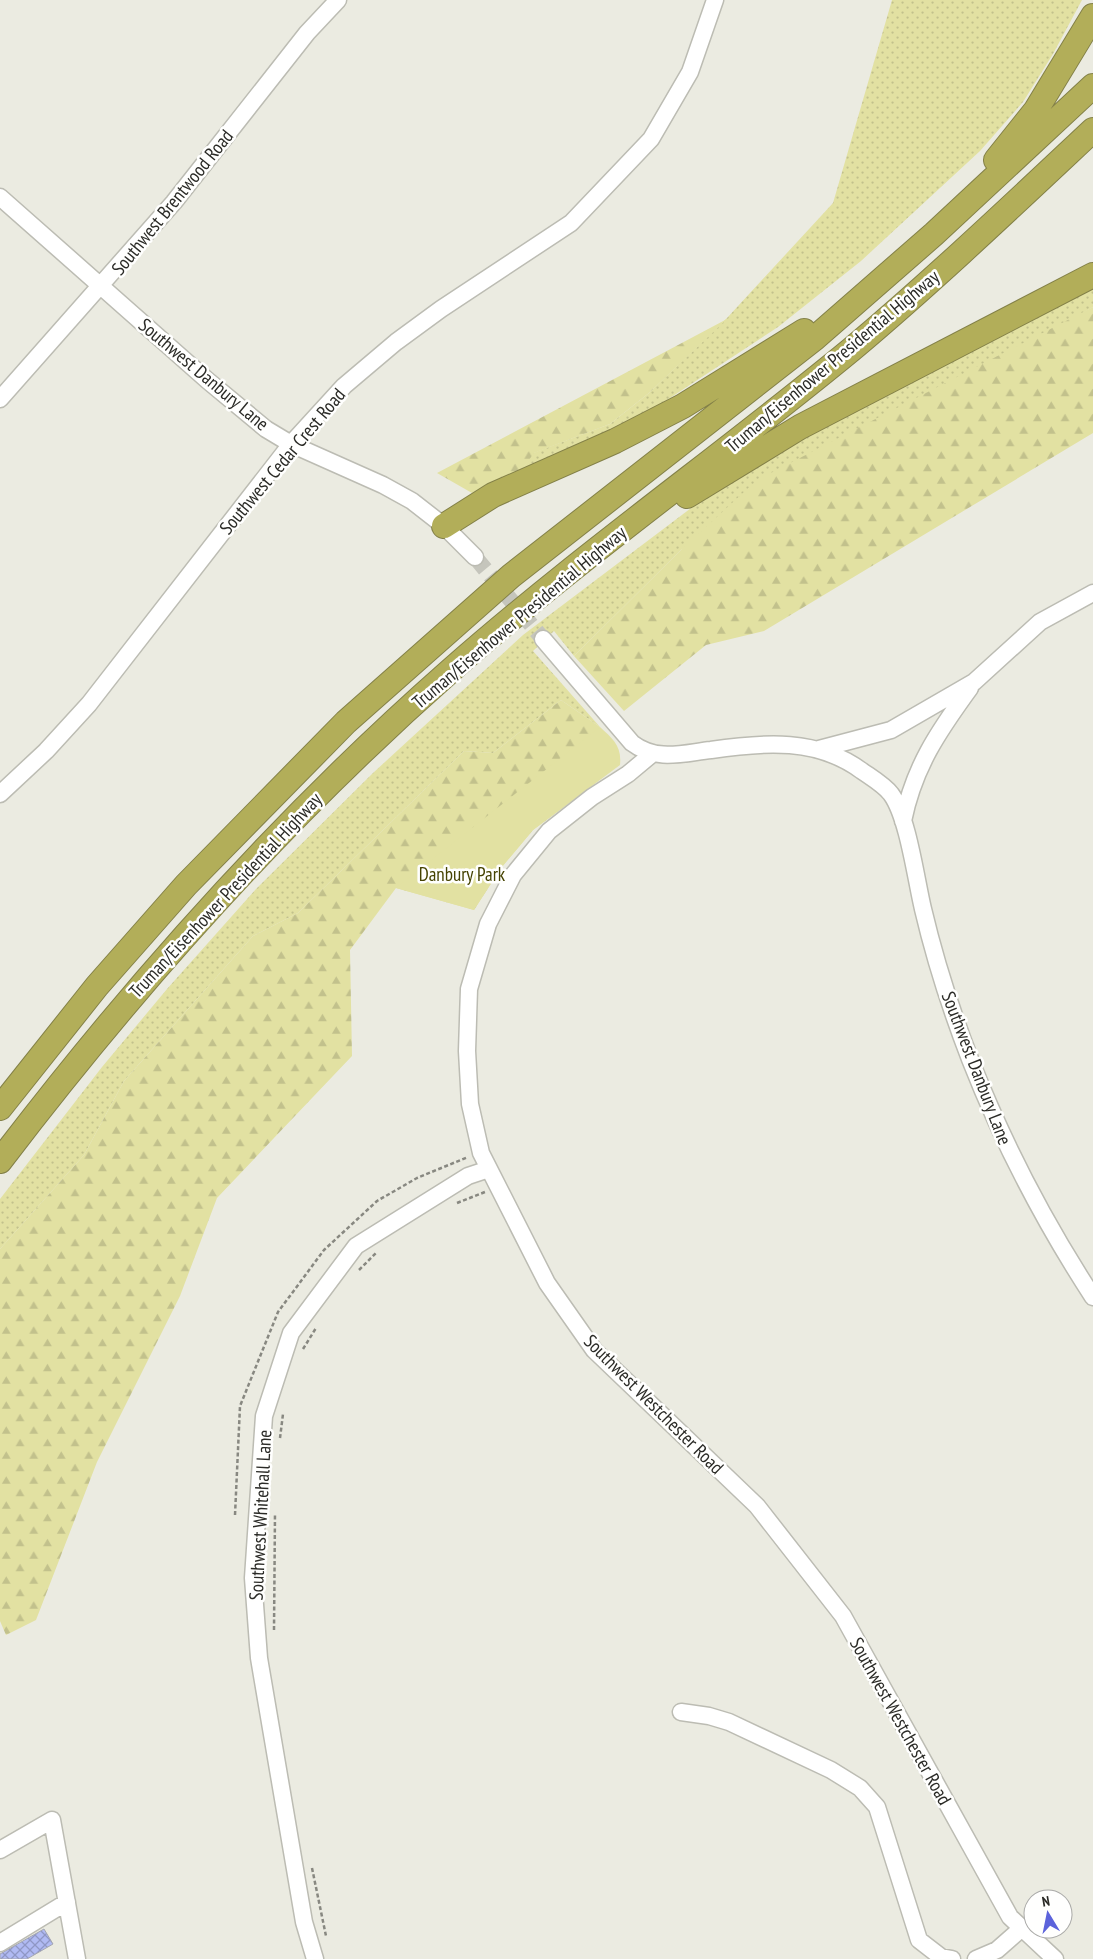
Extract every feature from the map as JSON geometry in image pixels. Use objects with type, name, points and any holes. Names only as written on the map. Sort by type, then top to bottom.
[{"type":"highway","points":[[934,234],[1036,110],[1093,16]]},
{"type":"highway","name":"Truman/Eisenhower Presidential Highway","points":[[0,1108],[97,986],[186,885],[346,722],[511,576],[761,381],[868,293],[1093,86]]},
{"type":"highway","name":"Truman/Eisenhower Presidential Highway","points":[[0,1161],[125,1003],[253,862],[315,798],[397,719],[493,634],[563,576],[853,348],[944,269],[1093,130]]},
{"type":"highway","points":[[563,576],[800,427],[1093,276]]},
{"type":"highway","points":[[444,526],[493,495],[615,441],[683,406],[868,293]]},
{"type":"street","name":"Southwest Brentwood Road","points":[[0,398],[102,286],[174,202],[307,32],[338,0]]},
{"type":"street","name":"Southwest Cedar Crest Road","points":[[0,794],[46,751],[89,704],[291,444],[344,386],[396,342],[571,223],[651,138],[690,72],[715,0]]},
{"type":"street","name":"Southwest Danbury Lane","points":[[0,197],[207,380],[266,429],[291,444],[383,485],[412,501],[444,526],[474,558]]},
{"type":"street","points":[[819,749],[891,730],[974,682],[1040,622],[1093,593]]},
{"type":"street","points":[[543,639],[632,743],[652,754]]},
{"type":"street","name":"Southwest Danbury Lane","points":[[902,821],[908,793],[936,734],[974,682]]},
{"type":"street","name":"Southwest Danbury Lane","points":[[652,754],[686,754],[720,749],[786,744],[819,749],[839,756],[880,784],[891,795],[902,821],[937,960],[970,1059],[1012,1157],[1037,1205],[1093,1297]]},
{"type":"street","name":"Southwest Westchester Road","points":[[652,754],[628,774],[592,797],[550,831],[513,875],[488,924],[469,989],[467,1051],[470,1104],[481,1154],[547,1283],[594,1350],[757,1506],[843,1616],[1010,1917],[1055,1959]]},
{"type":"street","name":"Southwest Whitehall Lane","points":[[315,1959],[304,1922],[259,1658],[253,1578],[264,1416],[291,1333],[356,1246],[468,1176],[489,1169]]},
{"type":"street","points":[[681,1712],[709,1716],[729,1722],[831,1770],[860,1788],[877,1807],[919,1940],[941,1957],[952,1959]]},
{"type":"street","points":[[0,1850],[52,1820],[77,1959]]},
{"type":"street","points":[[0,1943],[67,1902]]},
{"type":"street","points":[[976,1959],[997,1950],[1022,1928]]},
{"type":"path","points":[[449,1206],[498,1187]]},
{"type":"path","points":[[358,1271],[378,1252]]},
{"type":"path","points":[[300,1355],[319,1322]]},
{"type":"path","points":[[279,1444],[284,1406]]},
{"type":"path","points":[[274,1632],[275,1509]]},
{"type":"path","points":[[311,1864],[326,1937]]},
{"type":"green space","points":[[892,0],[1082,0],[1053,54],[1023,102],[980,151],[861,261],[778,327],[644,415],[521,471],[533,453],[610,424],[649,393],[727,318],[833,203]]},
{"type":"green space","points":[[1093,286],[1093,307],[681,550],[574,656],[554,631],[533,651],[600,727],[561,700],[493,753],[464,751],[298,913],[253,936],[124,1081],[84,1155],[0,1249],[0,1199],[102,1067],[167,989],[256,889],[373,773],[523,635],[707,496],[848,412]]},
{"type":"green space","points":[[1093,307],[1093,433],[764,631],[706,645],[624,711],[574,656],[681,550],[757,480]]},
{"type":"green space","points":[[727,319],[649,393],[610,424],[534,453],[521,471],[472,493],[437,473]]},
{"type":"green space","points":[[561,700],[600,727],[573,800],[533,830],[501,868],[474,910],[396,888],[350,950],[352,1056],[217,1198],[180,1296],[97,1462],[36,1620],[6,1635],[0,1621],[0,1249],[84,1155],[124,1081],[253,936],[298,913],[464,751],[493,753]]},
{"type":"green space","name":"Danbury Park","points":[[600,727],[616,743],[620,753],[620,765],[533,830],[501,868],[474,910],[396,888]]},
{"type":"building","points":[[44,1929],[53,1944],[27,1959],[0,1959],[0,1954]]},
{"type":"tunnel","points":[[475,557],[543,639]]}]
